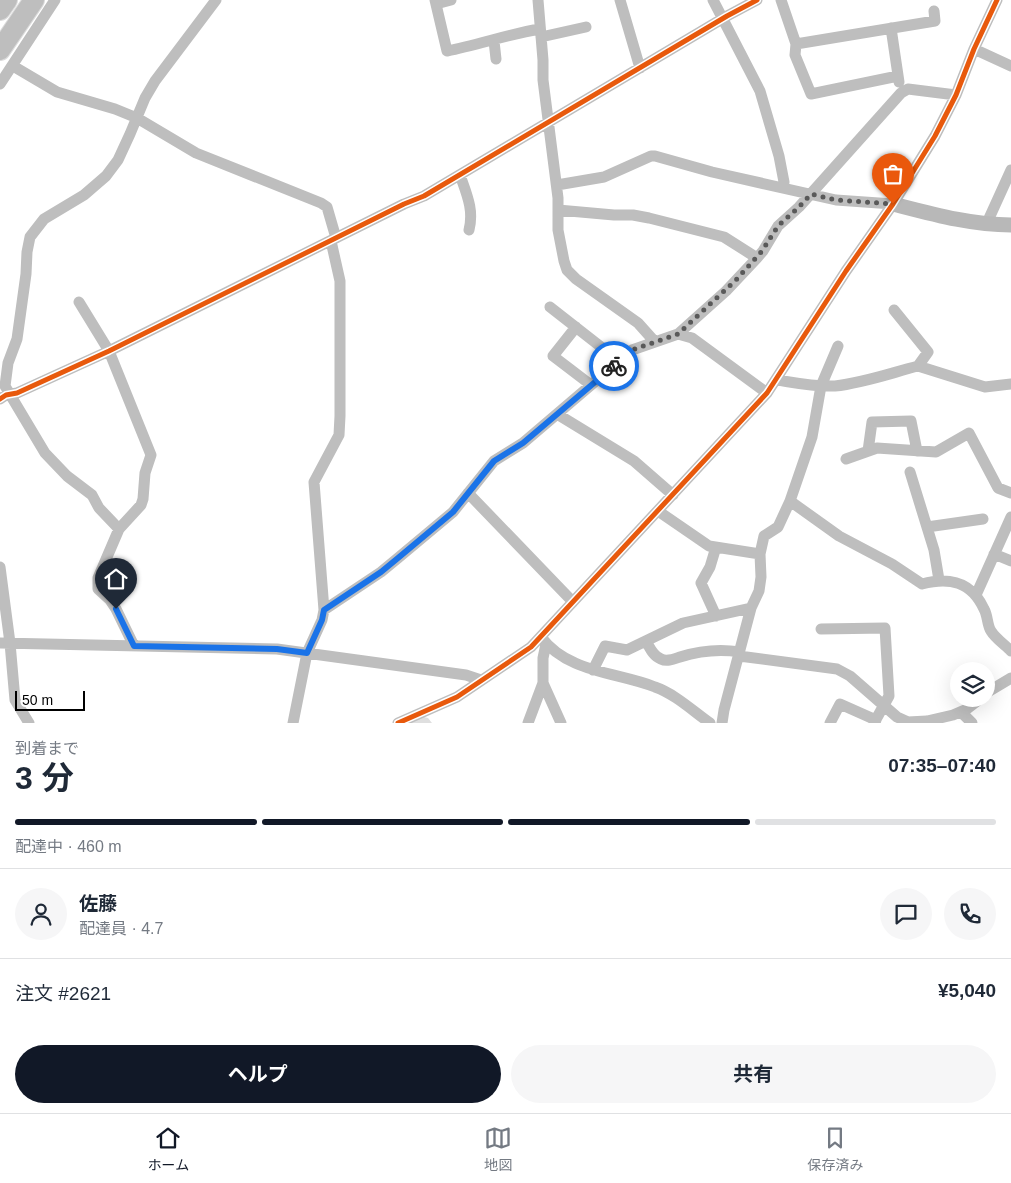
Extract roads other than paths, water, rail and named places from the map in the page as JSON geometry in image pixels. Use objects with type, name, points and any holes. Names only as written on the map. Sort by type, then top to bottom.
[{"type":"highway","points":[[0,10],[6,0]]},
{"type":"highway","points":[[0,38],[22,0]]},
{"type":"highway","points":[[0,50],[34,0]]},
{"type":"street","points":[[34,32],[42,0]]},
{"type":"street","points":[[0,84],[54,0]]},
{"type":"street","points":[[120,530],[99,508],[92,495],[67,476],[45,452],[5,397],[5,377],[17,339],[30,238],[44,219],[84,194],[106,176],[118,160],[145,98],[155,81],[216,0]]},
{"type":"street","points":[[451,0],[436,2],[447,51],[494,41],[586,27]]},
{"type":"street","points":[[538,0],[543,80],[557,185],[560,244],[567,270],[576,279],[638,323],[655,342]]},
{"type":"street","points":[[620,0],[640,68]]},
{"type":"street","points":[[713,0],[724,18],[760,91],[780,156],[784,182],[783,188]]},
{"type":"street","points":[[5,397],[109,351],[404,204],[424,196],[757,0]]},
{"type":"street","points":[[781,0],[796,44],[795,56],[812,94],[898,76]]},
{"type":"street","points":[[398,723],[457,697],[543,641],[573,602],[768,394],[846,271],[893,204],[931,144],[956,95],[974,49],[997,0]]},
{"type":"street","points":[[796,44],[935,20],[934,11]]},
{"type":"street","points":[[891,28],[901,94]]},
{"type":"street","points":[[494,41],[496,59]]},
{"type":"street","points":[[974,49],[1011,66]]},
{"type":"street","points":[[13,66],[57,92],[115,109],[137,118],[196,152],[327,207],[340,281],[340,416],[338,435],[314,482],[324,610],[322,620],[307,653],[293,723]]},
{"type":"street","points":[[324,610],[381,572],[453,512],[494,461],[523,443],[632,350],[678,334],[726,291],[757,258],[778,226],[799,207],[901,94],[908,89],[956,95]]},
{"type":"street","points":[[557,185],[604,177],[651,156],[655,156],[712,172],[836,200],[893,204],[968,222],[986,225],[1011,225]]},
{"type":"street","points":[[986,225],[1011,170]]},
{"type":"street","points":[[460,176],[472,218],[468,230]]},
{"type":"street","points":[[558,210],[614,215],[633,214],[724,237],[757,258]]},
{"type":"street","points":[[79,302],[109,351],[151,455],[145,473],[141,505],[120,530],[98,578],[97,585],[101,593],[110,600],[116,609],[134,646]]},
{"type":"street","points":[[550,307],[619,361]]},
{"type":"street","points":[[894,310],[928,352],[918,366]]},
{"type":"street","points":[[576,327],[553,356],[591,385]]},
{"type":"street","points":[[678,334],[692,338],[768,394]]},
{"type":"street","points":[[722,723],[751,608],[759,591],[761,577],[760,554],[764,536],[778,527],[790,501],[812,437],[821,386],[838,346]]},
{"type":"street","points":[[777,380],[821,386],[856,382],[918,366],[985,387],[1011,384]]},
{"type":"street","points":[[557,414],[634,461],[673,495]]},
{"type":"street","points":[[868,451],[872,422],[911,421],[917,451]]},
{"type":"street","points":[[846,459],[877,448],[936,452],[969,433],[998,488],[1011,493]]},
{"type":"street","points":[[910,472],[934,550],[939,580]]},
{"type":"street","points":[[468,493],[573,602]]},
{"type":"street","points":[[790,501],[839,536],[892,564],[922,584],[939,580],[962,583],[976,596],[984,609],[991,632],[1011,650]]},
{"type":"street","points":[[658,511],[709,546],[760,554]]},
{"type":"street","points":[[976,596],[1011,517]]},
{"type":"street","points":[[927,527],[983,519]]},
{"type":"street","points":[[716,547],[710,567],[701,582],[716,616]]},
{"type":"street","points":[[994,554],[1011,561]]},
{"type":"street","points":[[0,567],[5,643],[15,700],[29,723]]},
{"type":"street","points":[[593,670],[605,646],[627,650],[683,623],[751,608]]},
{"type":"street","points":[[821,629],[885,628],[890,696],[885,705],[875,722],[840,704],[830,723]]},
{"type":"street","points":[[543,641],[584,668],[656,687],[668,693],[710,723]]},
{"type":"street","points":[[528,723],[543,684],[543,641]]},
{"type":"street","points":[[646,641],[654,654],[666,661],[687,654],[706,651],[739,654],[837,670],[850,676],[897,717],[908,722],[927,722],[961,712],[968,707]]},
{"type":"street","points":[[5,643],[277,649],[466,675],[481,680]]},
{"type":"street","points":[[995,688],[1011,678]]},
{"type":"street","points":[[543,684],[562,723]]},
{"type":"street","points":[[961,712],[972,723]]}]
